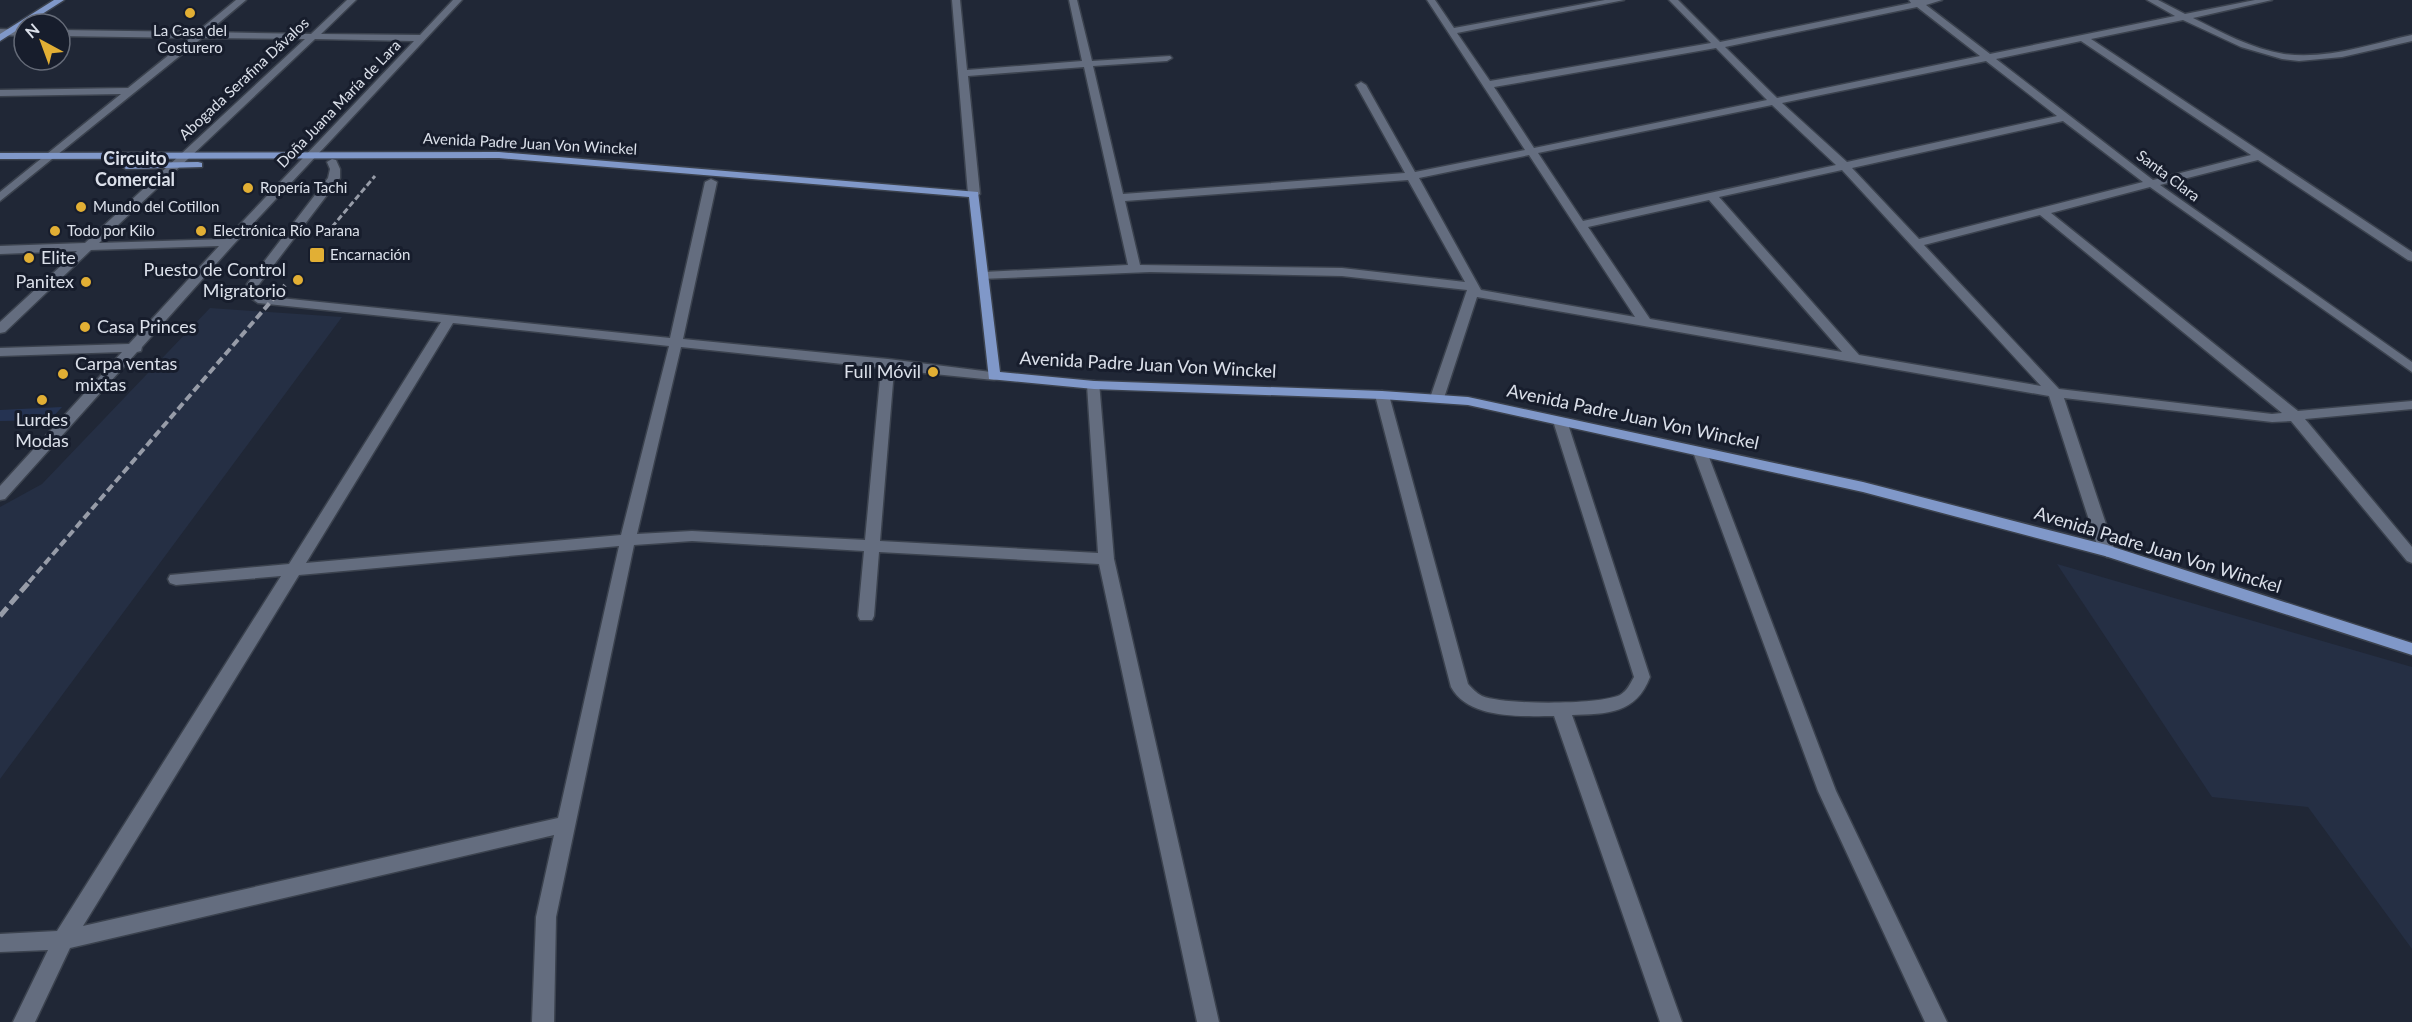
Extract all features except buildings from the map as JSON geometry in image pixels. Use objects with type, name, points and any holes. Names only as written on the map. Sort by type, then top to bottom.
[{"type":"main road","points":[[0,38],[5,32],[60,0]]},
{"type":"main road","points":[[56,12],[74,0]]},
{"type":"main road","name":"Avenida Padre Juan Von Winckel","points":[[0,156],[185,155],[310,158],[507,156],[975,199]]},
{"type":"main road","name":"Avenida Padre Juan Von Winckel","points":[[0,166],[174,166],[310,158],[332,162],[484,163],[711,182],[975,199]]},
{"type":"main road","name":"Avenida Padre Juan Von Winckel","points":[[975,199],[994,376],[1094,385],[1382,395],[1468,401],[1863,487],[2107,551],[2412,649]]},
{"type":"street","points":[[0,198],[242,0]]},
{"type":"street","name":"Abogada Serafina Dávalos","points":[[0,329],[352,0]]},
{"type":"street","name":"Doña Juana María de Lara","points":[[0,494],[229,242],[458,0]]},
{"type":"street","points":[[956,0],[975,199]]},
{"type":"street","points":[[1073,0],[1135,269]]},
{"type":"street","points":[[1431,0],[1645,322]]},
{"type":"street","points":[[1550,0],[1560,11]]},
{"type":"street","points":[[1451,31],[1620,0]]},
{"type":"street","points":[[1673,0],[1774,101],[1843,165],[2055,393],[2107,551]]},
{"type":"street","points":[[1487,85],[1719,45],[1915,2],[1938,0]]},
{"type":"street","points":[[2151,0],[2271,55],[2284,57],[2326,57],[2412,38]]},
{"type":"street","points":[[1119,198],[1412,176],[2268,0]]},
{"type":"street","name":"Santa Clara","points":[[1915,2],[2152,184],[2412,368]]},
{"type":"street","points":[[72,33],[200,33],[424,38]]},
{"type":"street","points":[[2083,38],[2412,257]]},
{"type":"street","points":[[963,73],[1167,58]]},
{"type":"street","points":[[1361,85],[1474,287],[1474,293],[2055,393],[2272,418],[2293,414],[2412,405]]},
{"type":"street","points":[[0,93],[130,91]]},
{"type":"street","points":[[1580,225],[2066,117]]},
{"type":"street","points":[[1914,244],[2260,156]]},
{"type":"street","points":[[332,162],[335,169],[334,178],[251,287],[251,294],[264,300],[888,363],[994,376]]},
{"type":"street","points":[[543,1022],[546,917],[628,539],[676,342],[711,182]]},
{"type":"street","points":[[1712,195],[1854,358]]},
{"type":"street","points":[[2043,213],[2293,414],[2412,557]]},
{"type":"street","points":[[0,250],[229,242]]},
{"type":"street","points":[[984,276],[1135,269],[1342,272],[1474,287]]},
{"type":"street","points":[[1437,398],[1474,287]]},
{"type":"street","points":[[24,1022],[63,940],[450,318]]},
{"type":"street","points":[[0,352],[135,348]]},
{"type":"street","points":[[866,616],[874,547],[888,363]]},
{"type":"street","points":[[1094,385],[1106,560],[1208,1022]]},
{"type":"street","points":[[1382,395],[1460,687],[1474,700],[1482,702],[1561,710],[1624,701],[1637,692],[1642,677],[1560,421]]},
{"type":"street","points":[[1700,452],[1827,791],[1936,1022]]},
{"type":"street","points":[[176,579],[291,571],[628,539],[692,536],[1106,560]]},
{"type":"street","points":[[1561,710],[1671,1022]]},
{"type":"street","points":[[0,943],[63,940],[567,825]]},
{"type":"shaded area","points":[[210,308],[342,317],[0,779],[0,507],[42,484]]},
{"type":"shaded area","points":[[62,407],[50,420],[0,421],[0,410]]},
{"type":"shaded area","points":[[2057,564],[2412,667],[2412,949],[2308,807],[2212,797]]},
{"type":"railway","points":[[332,227],[375,176]]},
{"type":"railway","points":[[29,582],[286,284]]},
{"type":"railway","points":[[0,616],[30,581]]},
{"type":"place","name":"La Casa del Costurero","points":[[190,13]]},
{"type":"place","name":"Ropería Tachi","points":[[248,188]]},
{"type":"place","name":"Mundo del Cotillon","points":[[81,207]]},
{"type":"place","name":"Todo por Kilo","points":[[55,231]]},
{"type":"place","name":"Electrónica Río Parana","points":[[201,231]]},
{"type":"place","name":"Encarnación","points":[[317,255]]},
{"type":"place","name":"Elite","points":[[29,258]]},
{"type":"place","name":"Puesto de Control Migratorio","points":[[298,280]]},
{"type":"place","name":"Panitex","points":[[86,282]]},
{"type":"place","name":"Casa Princes","points":[[85,327]]},
{"type":"place","name":"Full Móvil","points":[[933,372]]},
{"type":"place","name":"Carpa ventas mixtas","points":[[63,374]]},
{"type":"place","name":"Lurdes Modas","points":[[42,400]]},
{"type":"district","name":"Circuito Comercial","points":[[135,169]]}]
